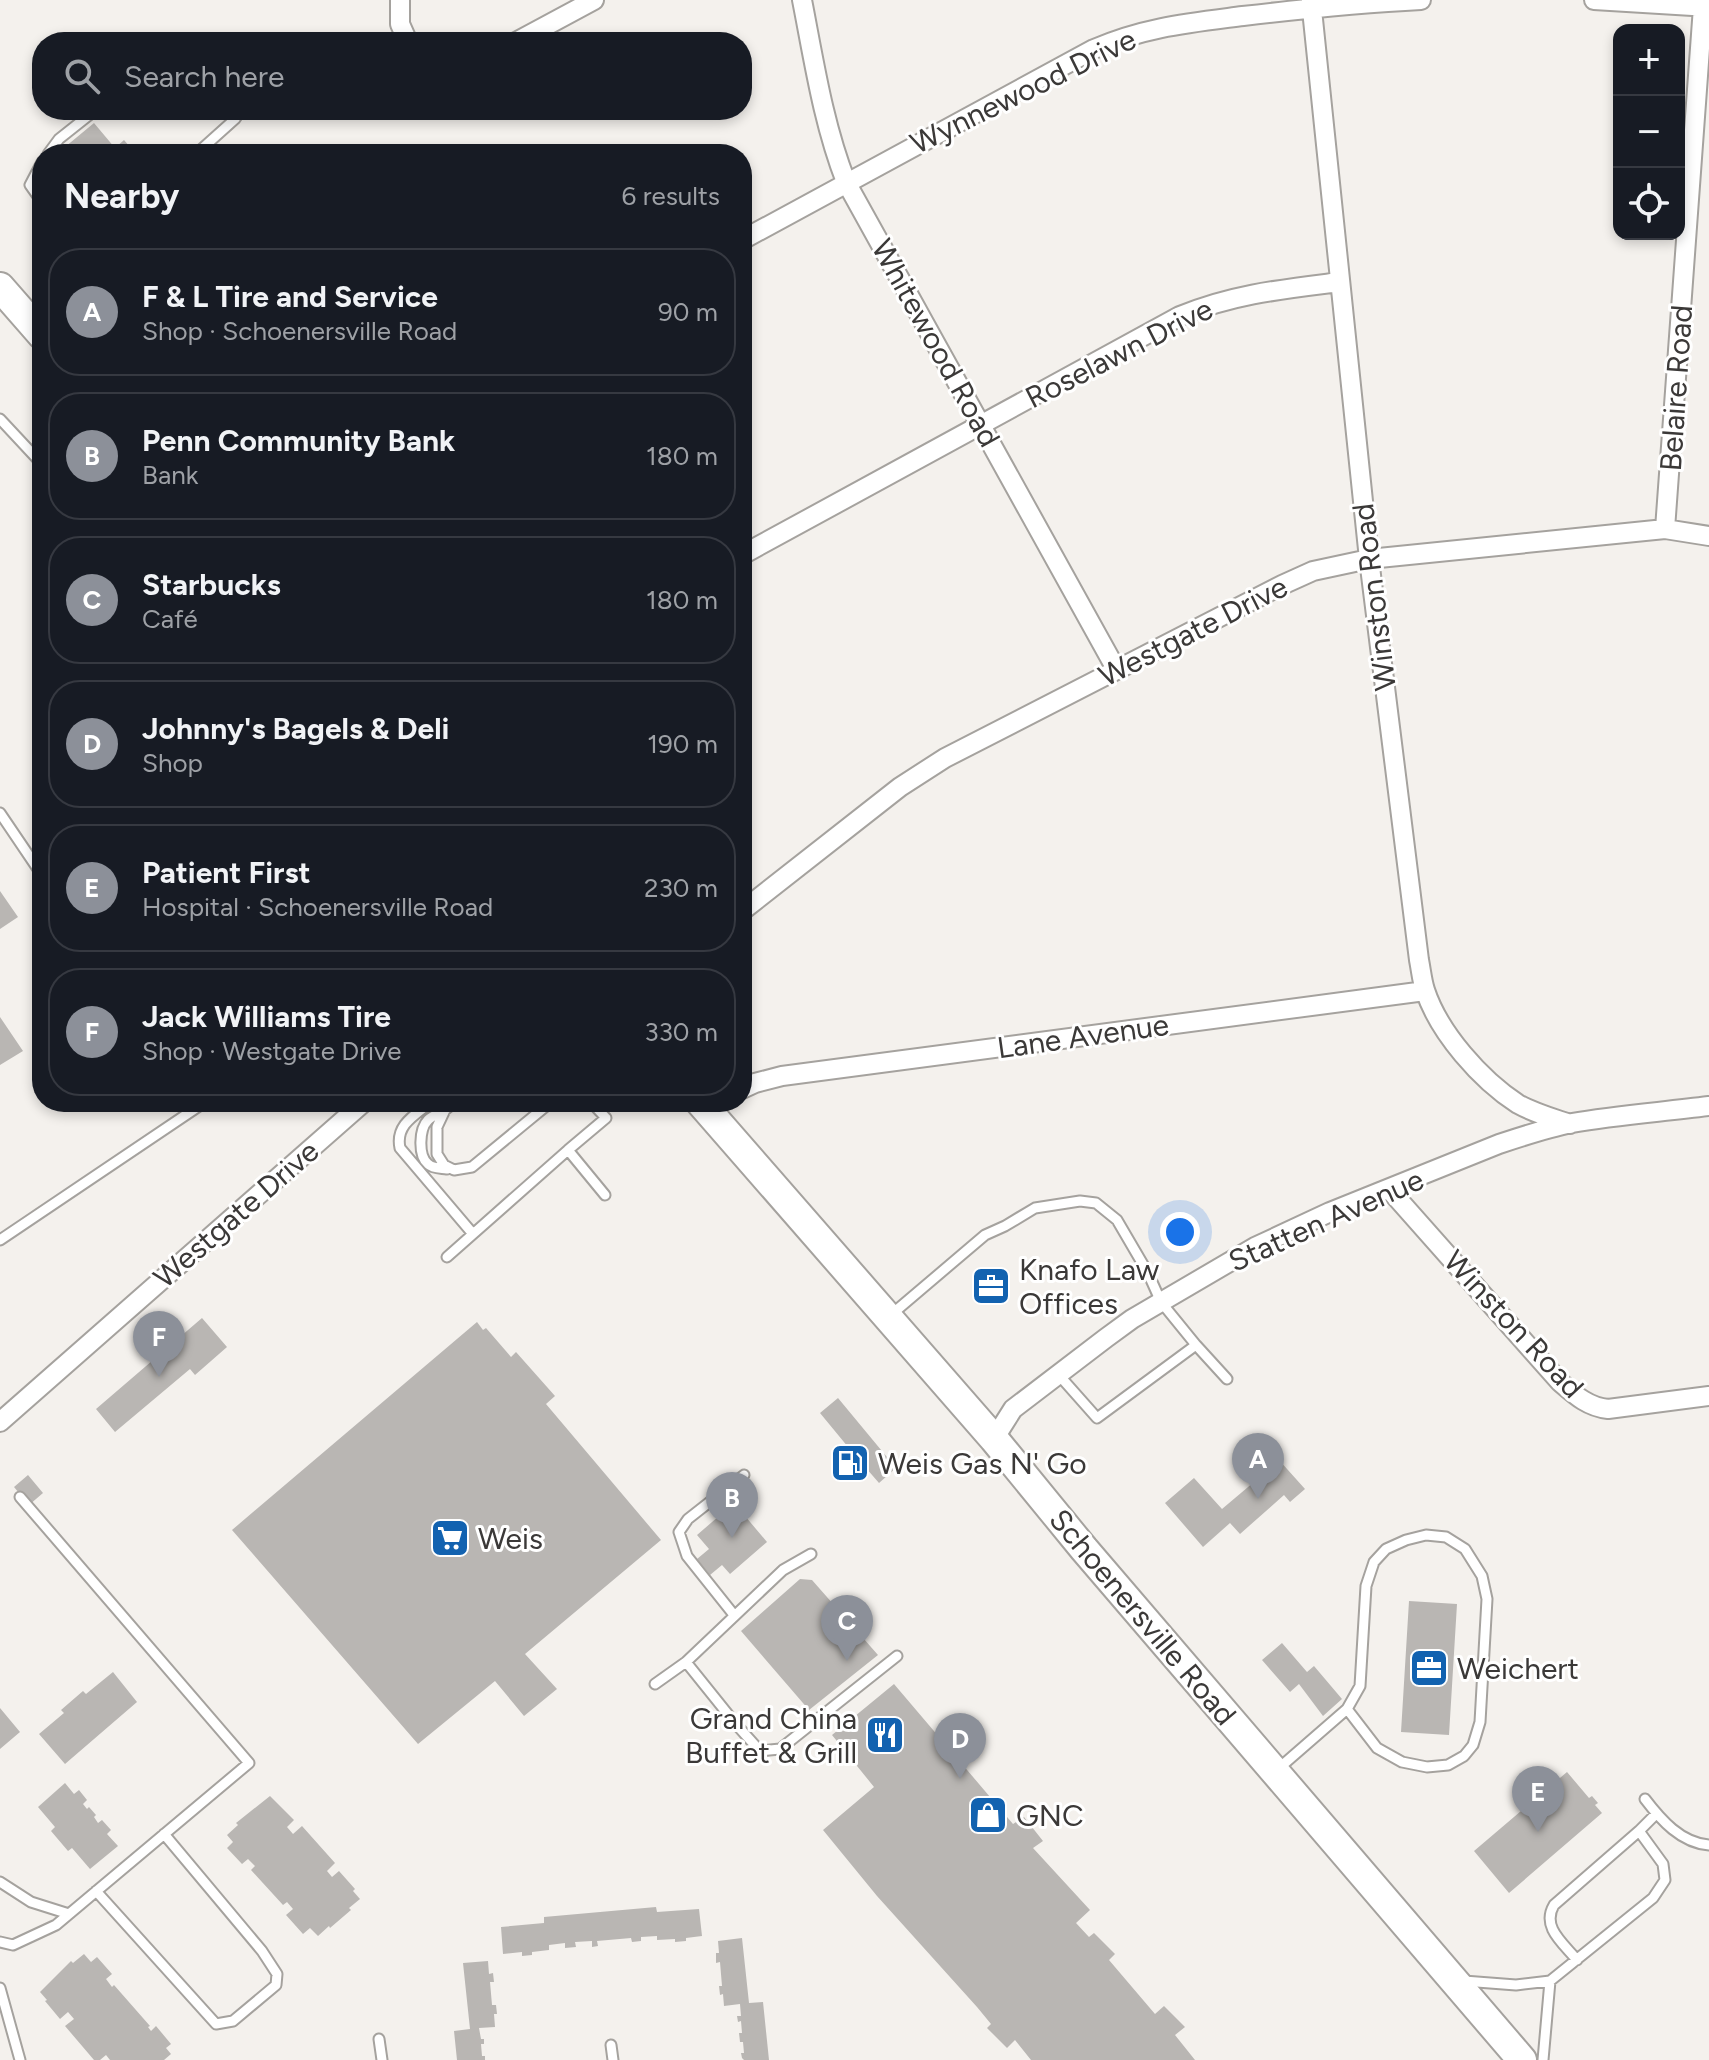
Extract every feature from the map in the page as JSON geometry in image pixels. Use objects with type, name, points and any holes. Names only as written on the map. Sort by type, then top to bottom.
[{"type":"main road","points":[[0,287],[32,324]]},
{"type":"main road","name":"Schoenersville Road","points":[[715,1112],[1522,2060]]},
{"type":"street","points":[[400,0],[400,24],[404,32]]},
{"type":"street","points":[[535,32],[594,0]]},
{"type":"street","name":"Whitewood Road","points":[[802,0],[826,121],[846,182],[1116,669]]},
{"type":"street","name":"Wynnewood Drive","points":[[752,234],[1115,40],[1165,26],[1312,4],[1421,0]]},
{"type":"street","points":[[1594,0],[1706,7]]},
{"type":"street","name":"Winston Road","points":[[1312,4],[1369,559],[1425,991],[1465,1057],[1491,1084],[1519,1105],[1570,1124]]},
{"type":"street","name":"Belaire Road","points":[[1665,529],[1706,7]]},
{"type":"street","name":"Roselawn Drive","points":[[752,550],[1180,316],[1261,291],[1340,282]]},
{"type":"street","name":"Westgate Drive","points":[[752,903],[900,787],[934,765],[1116,669],[1313,571],[1369,559],[1665,529],[1709,536]]},
{"type":"street","name":"Lane Avenue","points":[[752,1084],[782,1076],[1425,991]]},
{"type":"street","name":"Statten Avenue","points":[[994,1439],[1013,1409],[1115,1332],[1161,1302],[1291,1229],[1534,1132],[1570,1124],[1709,1106]]},
{"type":"street","name":"Westgate Drive","points":[[0,1422],[353,1112]]},
{"type":"street","name":"Winston Road","points":[[1389,1189],[1560,1382],[1579,1399],[1608,1409],[1709,1396]]},
{"type":"lane","points":[[55,144],[83,120]]},
{"type":"lane","points":[[207,144],[234,120]]},
{"type":"lane","points":[[0,419],[32,453]]},
{"type":"lane","points":[[0,813],[32,860]]},
{"type":"lane","points":[[0,1240],[187,1112]]},
{"type":"lane","points":[[419,1112],[403,1125],[398,1139],[400,1148],[473,1234]]},
{"type":"lane","points":[[441,1112],[424,1124],[422,1154],[426,1163],[435,1168],[452,1169],[472,1167],[539,1112]]},
{"type":"lane","points":[[444,1112],[437,1127],[437,1154],[444,1165],[452,1169]]},
{"type":"lane","points":[[447,1257],[606,1118],[600,1112]]},
{"type":"lane","points":[[568,1150],[605,1195]]},
{"type":"lane","points":[[888,1317],[985,1235],[1035,1208],[1080,1201],[1096,1203],[1117,1220],[1161,1302],[1227,1379]]},
{"type":"lane","points":[[1058,1374],[1097,1418],[1196,1345]]},
{"type":"lane","points":[[734,1615],[687,1556],[679,1532],[688,1519],[744,1475]]},
{"type":"lane","points":[[0,1942],[13,1945],[56,1925],[249,1763],[20,1497]]},
{"type":"lane","points":[[1275,1771],[1347,1709],[1360,1686],[1366,1586],[1374,1562],[1386,1549],[1426,1535],[1446,1537],[1465,1549],[1482,1576],[1487,1599],[1480,1722],[1473,1745],[1464,1756],[1448,1765],[1427,1767],[1402,1762],[1377,1748],[1347,1709]]},
{"type":"lane","points":[[655,1684],[686,1662],[783,1570],[811,1554]]},
{"type":"lane","points":[[686,1662],[760,1751],[780,1749],[897,1656]]},
{"type":"lane","points":[[1645,1799],[1656,1814],[1686,1839],[1709,1845]]},
{"type":"lane","points":[[1577,1960],[1550,1926],[1548,1914],[1554,1905],[1656,1814]]},
{"type":"lane","points":[[1453,1979],[1516,1985],[1550,1981],[1577,1960],[1653,1898],[1665,1880],[1663,1864],[1639,1831]]},
{"type":"lane","points":[[96,1891],[216,2024],[233,2021],[276,1985],[277,1974],[262,1951],[164,1834]]},
{"type":"lane","points":[[0,1882],[31,1902],[69,1914]]},
{"type":"lane","points":[[1543,2060],[1550,1981]]},
{"type":"lane","points":[[0,1988],[20,2060]]},
{"type":"lane","points":[[379,2039],[382,2060]]},
{"type":"lane","points":[[611,2045],[613,2060]]},
{"type":"building","points":[[94,123],[112,144],[69,144]]},
{"type":"building","points":[[0,891],[18,917],[0,929]]},
{"type":"building","points":[[0,1017],[23,1051],[0,1065]]},
{"type":"building","points":[[202,1318],[227,1347],[195,1375],[190,1369],[115,1432],[96,1409]]},
{"type":"building","points":[[477,1322],[511,1357],[516,1352],[555,1396],[546,1404],[661,1540],[525,1654],[557,1689],[524,1716],[495,1681],[418,1744],[232,1530]]},
{"type":"building","points":[[838,1398],[896,1468],[879,1483],[859,1460],[848,1470],[841,1463],[853,1453],[820,1413]]},
{"type":"building","points":[[1270,1450],[1305,1489],[1290,1502],[1284,1495],[1240,1534],[1230,1523],[1203,1547],[1165,1503],[1194,1478],[1222,1509],[1267,1471],[1258,1460]]},
{"type":"building","points":[[28,1475],[43,1493],[29,1505],[14,1487]]},
{"type":"building","points":[[734,1503],[767,1542],[730,1574],[722,1565],[710,1575],[697,1559],[709,1549],[697,1535]]},
{"type":"building","points":[[800,1579],[812,1580],[878,1655],[809,1710],[741,1631]]},
{"type":"building","name":"Weichert","points":[[1409,1601],[1457,1604],[1449,1735],[1401,1732]]},
{"type":"building","points":[[1282,1643],[1307,1672],[1314,1666],[1342,1699],[1323,1716],[1299,1684],[1290,1692],[1262,1660]]},
{"type":"building","points":[[113,1672],[137,1702],[65,1764],[39,1734],[64,1713],[61,1710],[83,1691],[86,1694]]},
{"type":"building","points":[[894,1684],[1013,1824],[1024,1817],[1043,1841],[1033,1848],[1090,1910],[1076,1923],[1089,1937],[1094,1933],[1115,1954],[1109,1960],[1155,2014],[1164,2006],[1185,2027],[1175,2035],[1195,2060],[1031,2060],[1015,2040],[1007,2048],[987,2028],[991,2024],[977,2007],[877,1896],[823,1830],[874,1787],[832,1735]]},
{"type":"building","points":[[0,1708],[20,1732],[0,1749]]},
{"type":"building","points":[[1567,1772],[1589,1798],[1592,1796],[1598,1803],[1595,1805],[1602,1813],[1509,1893],[1474,1851]]},
{"type":"building","points":[[65,1783],[74,1794],[79,1790],[87,1800],[83,1804],[96,1815],[94,1817],[98,1823],[102,1820],[111,1830],[107,1834],[118,1846],[90,1869],[72,1848],[68,1851],[51,1831],[55,1827],[38,1807]]},
{"type":"building","points":[[270,1796],[294,1820],[287,1827],[293,1834],[302,1826],[335,1863],[327,1871],[332,1877],[339,1871],[360,1899],[318,1936],[310,1928],[303,1934],[286,1915],[293,1909],[287,1902],[283,1905],[251,1870],[255,1866],[248,1859],[242,1864],[227,1848],[233,1842],[227,1835],[238,1825],[236,1823]]},
{"type":"building","points":[[656,1907],[657,1912],[699,1909],[702,1936],[675,1942],[675,1939],[657,1940],[657,1936],[641,1937],[641,1941],[632,1942],[631,1938],[597,1941],[598,1946],[592,1947],[592,1941],[575,1942],[576,1947],[565,1948],[565,1943],[549,1945],[549,1950],[532,1952],[532,1955],[522,1956],[522,1952],[503,1954],[501,1927],[544,1923],[544,1917]]},
{"type":"building","points":[[742,1938],[749,2003],[763,2002],[769,2060],[742,2058],[741,2021],[738,2022],[737,2016],[741,2016],[740,2004],[724,2006],[723,1994],[720,1995],[720,1962],[716,1963],[718,1941]]},
{"type":"building","points":[[84,1954],[91,1962],[97,1957],[112,1974],[106,1979],[112,1987],[114,1985],[151,2031],[156,2026],[171,2044],[166,2048],[171,2054],[164,2060],[110,2060],[106,2055],[94,2060],[65,2026],[74,2019],[68,2012],[60,2019],[45,2001],[40,1992],[71,1961],[73,1963]]},
{"type":"building","points":[[488,1961],[489,1974],[493,1973],[494,1982],[490,1982],[492,2005],[496,2005],[497,2014],[494,2014],[495,2027],[479,2028],[481,2039],[484,2039],[484,2044],[481,2044],[485,2060],[457,2060],[454,2031],[470,2029],[463,1963]]},
{"type":"place","name":"Knafo Law Offices","points":[[991,1286]]},
{"type":"place","name":"Jack Williams Tire","points":[[159,1377]]},
{"type":"place","name":"Weis Gas N' Go","points":[[850,1463]]},
{"type":"place","name":"F & L Tire and Service","points":[[1258,1499]]},
{"type":"place","name":"Weis","points":[[450,1538]]},
{"type":"place","name":"Penn Community Bank","points":[[732,1538]]},
{"type":"place","name":"Starbucks","points":[[847,1661]]},
{"type":"place","name":"Weichert","points":[[1429,1668]]},
{"type":"place","name":"Grand China Buffet & Grill","points":[[885,1735]]},
{"type":"place","name":"Johnny's Bagels & Deli","points":[[960,1779]]},
{"type":"place","name":"GNC","points":[[988,1815]]},
{"type":"place","name":"Patient First","points":[[1538,1832]]}]
